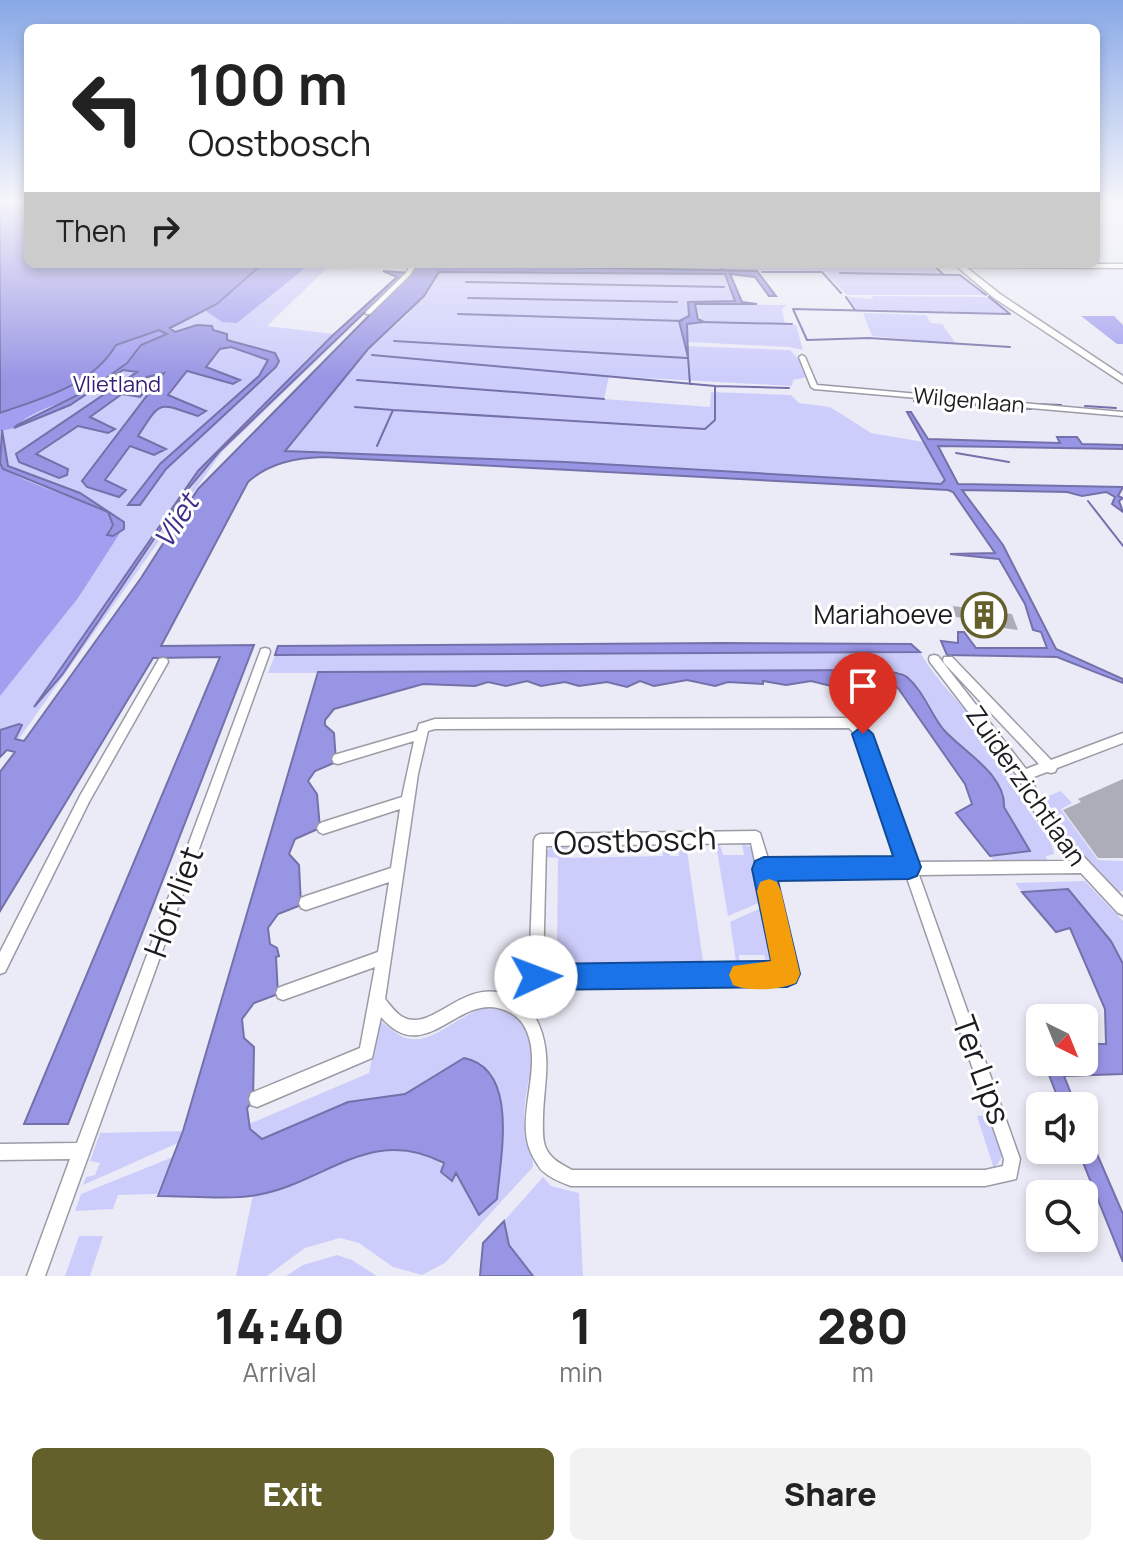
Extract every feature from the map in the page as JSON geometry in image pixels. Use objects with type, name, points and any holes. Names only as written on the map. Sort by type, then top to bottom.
[{"type":"main road","points":[[964,268],[1123,378]]},
{"type":"street","points":[[1100,266],[1123,266]]},
{"type":"street","points":[[368,313],[412,268]]},
{"type":"street","points":[[802,357],[814,387]]},
{"type":"street","name":"Wilgenlaan","points":[[803,383],[814,387],[1123,414]]},
{"type":"street","name":"Hofvliet","points":[[36,1276],[265,652]]},
{"type":"street","name":"Zuiderzichtlaan","points":[[934,659],[1024,775],[1053,832],[1081,867],[1123,908]]},
{"type":"street","points":[[948,660],[1051,768]]},
{"type":"street","points":[[0,967],[85,798],[163,662]]},
{"type":"street","name":"Ter Lips","points":[[338,759],[419,735],[423,727],[435,724],[851,723],[863,734],[1012,1159],[1010,1173],[998,1178],[571,1178],[554,1173],[535,1144],[532,1123],[542,1062],[529,1019],[516,1007],[486,996],[434,1025],[417,1029],[397,1023],[377,1001]]},
{"type":"street","points":[[257,1099],[367,1053],[419,735]]},
{"type":"street","points":[[1024,775],[1051,768],[1123,738]]},
{"type":"street","points":[[323,828],[408,801]]},
{"type":"street","name":"Oostbosch","points":[[756,837],[764,869],[787,974],[536,977],[540,840],[756,837]]},
{"type":"street","points":[[764,869],[1081,867]]},
{"type":"street","points":[[306,903],[396,873]]},
{"type":"street","points":[[283,993],[382,957]]},
{"type":"street","points":[[0,1152],[82,1151]]},
{"type":"green space","name":"Vlietland","points":[[0,262],[24,262],[24,268],[327,268],[267,326],[334,334],[198,471],[34,706],[62,675],[219,452],[364,315],[222,452],[18,740],[0,750]]},
{"type":"green space","points":[[534,268],[934,268],[941,275],[960,275],[985,295],[847,295],[826,274],[828,272]]},
{"type":"green space","points":[[439,272],[725,274],[735,302],[689,302],[689,316],[679,321],[684,346],[790,350],[803,364],[807,377],[793,380],[792,386],[609,376],[604,399],[710,407],[711,392],[791,395],[799,403],[830,407],[871,433],[924,442],[946,481],[941,484],[566,462],[284,451],[368,349],[407,315]]},
{"type":"green space","points":[[872,296],[990,297],[1019,317],[991,299],[1007,313],[856,309],[848,297],[873,299]]},
{"type":"green space","points":[[695,304],[787,305],[782,309],[785,324],[796,325],[803,350],[688,342],[687,324],[702,321]]},
{"type":"green space","points":[[863,313],[926,315],[931,323],[942,324],[956,344],[872,336]]},
{"type":"green space","points":[[920,652],[935,675],[1003,756],[1029,811],[1051,843],[1054,854],[1046,856],[1047,860],[994,861],[990,856],[1029,850],[981,764],[943,728],[923,694],[900,672],[268,673],[275,655]]},
{"type":"green space","points":[[1061,791],[1072,803],[1061,809],[1098,860],[1123,861],[1123,890],[1119,892],[1087,859],[1043,798]]},
{"type":"green space","points":[[678,844],[686,844],[704,968],[553,970],[547,965],[544,955],[557,954],[558,858],[546,857],[546,852],[553,845],[568,846],[569,858],[663,856],[663,846],[668,846],[670,856],[679,856]]},
{"type":"green space","points":[[742,844],[753,848],[766,900],[728,916],[716,845],[720,845],[723,855],[744,855]]},
{"type":"green space","points":[[1085,881],[1123,921],[1123,964],[1111,941],[1068,890],[1022,892],[1015,883]]},
{"type":"green space","points":[[767,905],[777,959],[767,969],[764,955],[739,955],[740,969],[737,968],[730,922]]},
{"type":"green space","points":[[499,1006],[516,1018],[531,1044],[524,1124],[533,1167],[445,1263],[422,1275],[393,1267],[359,1243],[340,1238],[305,1248],[267,1276],[236,1276],[253,1195],[360,1156],[388,1150],[414,1150],[436,1160],[452,1181],[456,1173],[479,1214],[495,1149],[500,1102],[495,1082],[484,1066],[464,1058],[405,1094],[348,1102],[262,1139],[252,1134],[249,1124],[369,1073],[380,1021],[403,1037],[417,1039],[439,1032],[486,1007]]},
{"type":"green space","points":[[989,1115],[1002,1157],[994,1169],[977,1116]]},
{"type":"green space","points":[[183,1131],[180,1142],[83,1185],[86,1177],[95,1175],[100,1163],[90,1161],[100,1133]]},
{"type":"green space","points":[[173,1157],[157,1194],[118,1195],[113,1209],[75,1211],[81,1194]]},
{"type":"green space","points":[[543,1177],[551,1186],[579,1193],[583,1276],[533,1276],[509,1245],[504,1221]]},
{"type":"green space","points":[[79,1236],[103,1236],[90,1276],[65,1276]]},
{"type":"green space","points":[[337,1255],[352,1260],[377,1276],[286,1276],[303,1265]]},
{"type":"shaded area","name":"Vlietland","points":[[0,262],[24,262],[24,268],[258,268],[217,304],[170,328],[175,332],[197,325],[212,326],[213,330],[227,334],[227,340],[275,353],[279,361],[166,469],[140,505],[128,505],[160,464],[259,376],[268,360],[231,347],[220,349],[206,367],[240,380],[233,384],[187,371],[168,395],[206,411],[198,416],[167,407],[157,410],[138,436],[166,449],[154,455],[130,446],[105,480],[126,490],[119,497],[87,487],[82,481],[164,373],[147,377],[135,385],[146,390],[140,397],[122,394],[90,417],[115,429],[108,433],[78,426],[36,454],[68,469],[67,475],[59,478],[19,462],[16,454],[137,372],[123,370],[70,405],[14,428],[94,387],[127,363],[141,345],[167,334],[159,330],[116,345],[94,371],[80,381],[49,396],[0,413]]},
{"type":"shaded area","points":[[257,268],[305,268],[237,323],[222,322],[206,311]]},
{"type":"shaded area","points":[[414,268],[757,271],[776,296],[769,296],[755,277],[730,274],[742,302],[757,304],[695,304],[698,319],[704,322],[687,324],[688,357],[679,321],[689,316],[688,302],[735,301],[725,274],[439,272],[424,296],[368,349],[285,451],[566,462],[941,484],[945,480],[907,412],[911,412],[928,439],[1060,443],[1057,437],[1077,437],[1082,444],[1123,445],[1123,449],[938,446],[958,484],[1123,487],[1118,496],[1123,498],[1119,501],[1123,512],[1112,504],[1115,497],[1106,492],[1082,496],[1067,492],[962,490],[1003,545],[1056,649],[1123,679],[1123,683],[1057,657],[947,655],[941,641],[958,643],[958,632],[964,632],[976,648],[1047,648],[1041,632],[1033,630],[1025,604],[999,559],[950,554],[995,553],[953,492],[948,490],[323,457],[293,460],[274,466],[248,482],[161,646],[254,645],[68,1124],[24,1124],[220,657],[153,658],[0,911],[0,772],[15,752],[7,750],[0,757],[0,730],[22,725],[15,739],[24,741],[141,578],[198,489],[409,275],[366,311],[219,452],[188,489],[62,675],[34,707],[198,471],[332,336],[397,277],[383,271],[411,273]]},
{"type":"shaded area","points":[[1081,316],[1114,316],[1123,325],[1123,344],[1117,344]]},
{"type":"shaded area","points":[[159,330],[167,334],[146,346],[92,389],[31,415],[14,428],[0,431],[0,413],[65,388],[94,370],[116,345]]},
{"type":"shaded area","points":[[2,430],[8,466],[80,493],[124,522],[124,529],[113,536],[107,535],[113,525],[108,512],[3,469],[0,463]]},
{"type":"shaded area","points":[[0,463],[32,483],[108,512],[113,525],[108,530],[113,536],[120,533],[78,598],[0,696]]},
{"type":"shaded area","points":[[911,644],[920,652],[275,655],[278,646]]},
{"type":"shaded area","points":[[877,670],[907,677],[943,729],[991,774],[1003,795],[1004,807],[1030,851],[990,856],[956,813],[972,804],[965,784],[898,688],[880,683],[864,685],[845,681],[831,686],[811,681],[786,685],[763,681],[763,684],[728,682],[715,686],[687,680],[654,686],[640,681],[627,687],[607,682],[579,686],[565,682],[541,686],[527,681],[506,686],[488,682],[475,686],[423,684],[334,709],[325,720],[325,725],[334,733],[336,762],[315,771],[308,781],[317,794],[320,828],[295,839],[289,854],[299,865],[301,905],[278,914],[268,928],[270,944],[277,948],[279,956],[276,957],[278,994],[254,1003],[242,1019],[244,1038],[254,1047],[253,1101],[247,1108],[250,1129],[262,1139],[348,1102],[405,1094],[464,1058],[482,1066],[493,1079],[500,1097],[503,1139],[497,1199],[479,1215],[456,1173],[452,1181],[441,1172],[444,1163],[418,1153],[394,1150],[349,1160],[282,1189],[257,1195],[220,1198],[158,1196],[183,1131],[318,672]]},
{"type":"shaded area","points":[[1068,889],[1111,941],[1123,964],[1123,1074],[1098,1075],[1098,1044],[1106,1044],[1105,1009],[1070,928],[1056,932],[1022,892]]},
{"type":"shaded area","points":[[1049,1076],[1064,1076],[1070,1092],[1056,1092]]},
{"type":"shaded area","points":[[1098,1156],[1123,1214],[1123,1262],[1098,1200],[1098,1180],[1090,1180],[1084,1164],[1098,1164]]},
{"type":"shaded area","points":[[504,1221],[509,1245],[533,1276],[480,1276],[483,1243]]},
{"type":"building","name":"Mariahoeve","points":[[953,606],[1012,614],[1018,630],[996,627],[994,622],[956,617]]},
{"type":"building","points":[[1123,779],[1123,858],[1098,858],[1063,810],[1081,802],[1078,799]]},
{"type":"waterway","points":[[936,268],[944,275]]},
{"type":"waterway","points":[[762,272],[822,272],[841,293]]},
{"type":"waterway","points":[[840,273],[944,275]]},
{"type":"waterway","points":[[944,275],[960,275],[986,295]]},
{"type":"waterway","points":[[466,282],[724,287]]},
{"type":"waterway","points":[[846,297],[855,310]]},
{"type":"waterway","points":[[989,297],[1010,314],[793,309],[807,340],[869,338],[1010,347]]},
{"type":"waterway","points":[[468,298],[677,302]]},
{"type":"waterway","points":[[458,314],[682,321]]},
{"type":"waterway","points":[[700,322],[792,324]]},
{"type":"waterway","points":[[394,341],[687,358]]},
{"type":"waterway","points":[[372,355],[690,384]]},
{"type":"waterway","points":[[688,357],[690,384]]},
{"type":"waterway","points":[[357,380],[604,399]]},
{"type":"waterway","points":[[690,384],[715,386]]},
{"type":"waterway","points":[[393,410],[705,429],[715,420],[715,386]]},
{"type":"waterway","points":[[715,386],[789,388]]},
{"type":"waterway","points":[[914,401],[932,402]]},
{"type":"waterway","points":[[1001,401],[1013,402]]},
{"type":"waterway","points":[[947,403],[988,406]]},
{"type":"waterway","points":[[1035,404],[1061,405]]},
{"type":"waterway","points":[[1085,406],[1116,408]]},
{"type":"waterway","points":[[355,407],[393,410]]},
{"type":"waterway","points":[[1001,407],[1031,409]]},
{"type":"waterway","points":[[1043,409],[1056,410]]},
{"type":"waterway","points":[[377,446],[393,410]]},
{"type":"waterway","points":[[956,453],[1009,462]]},
{"type":"waterway","points":[[1088,501],[1123,546]]},
{"type":"slow traffic","points":[[742,975],[787,974],[769,891]]},
{"type":"place","name":"Mariahoeve","points":[[984,615]]},
{"type":"route","points":[[536,977],[787,974],[764,869],[909,867],[863,734]]},
{"type":"water label","name":"Vliet","points":[[176,521]]}]
